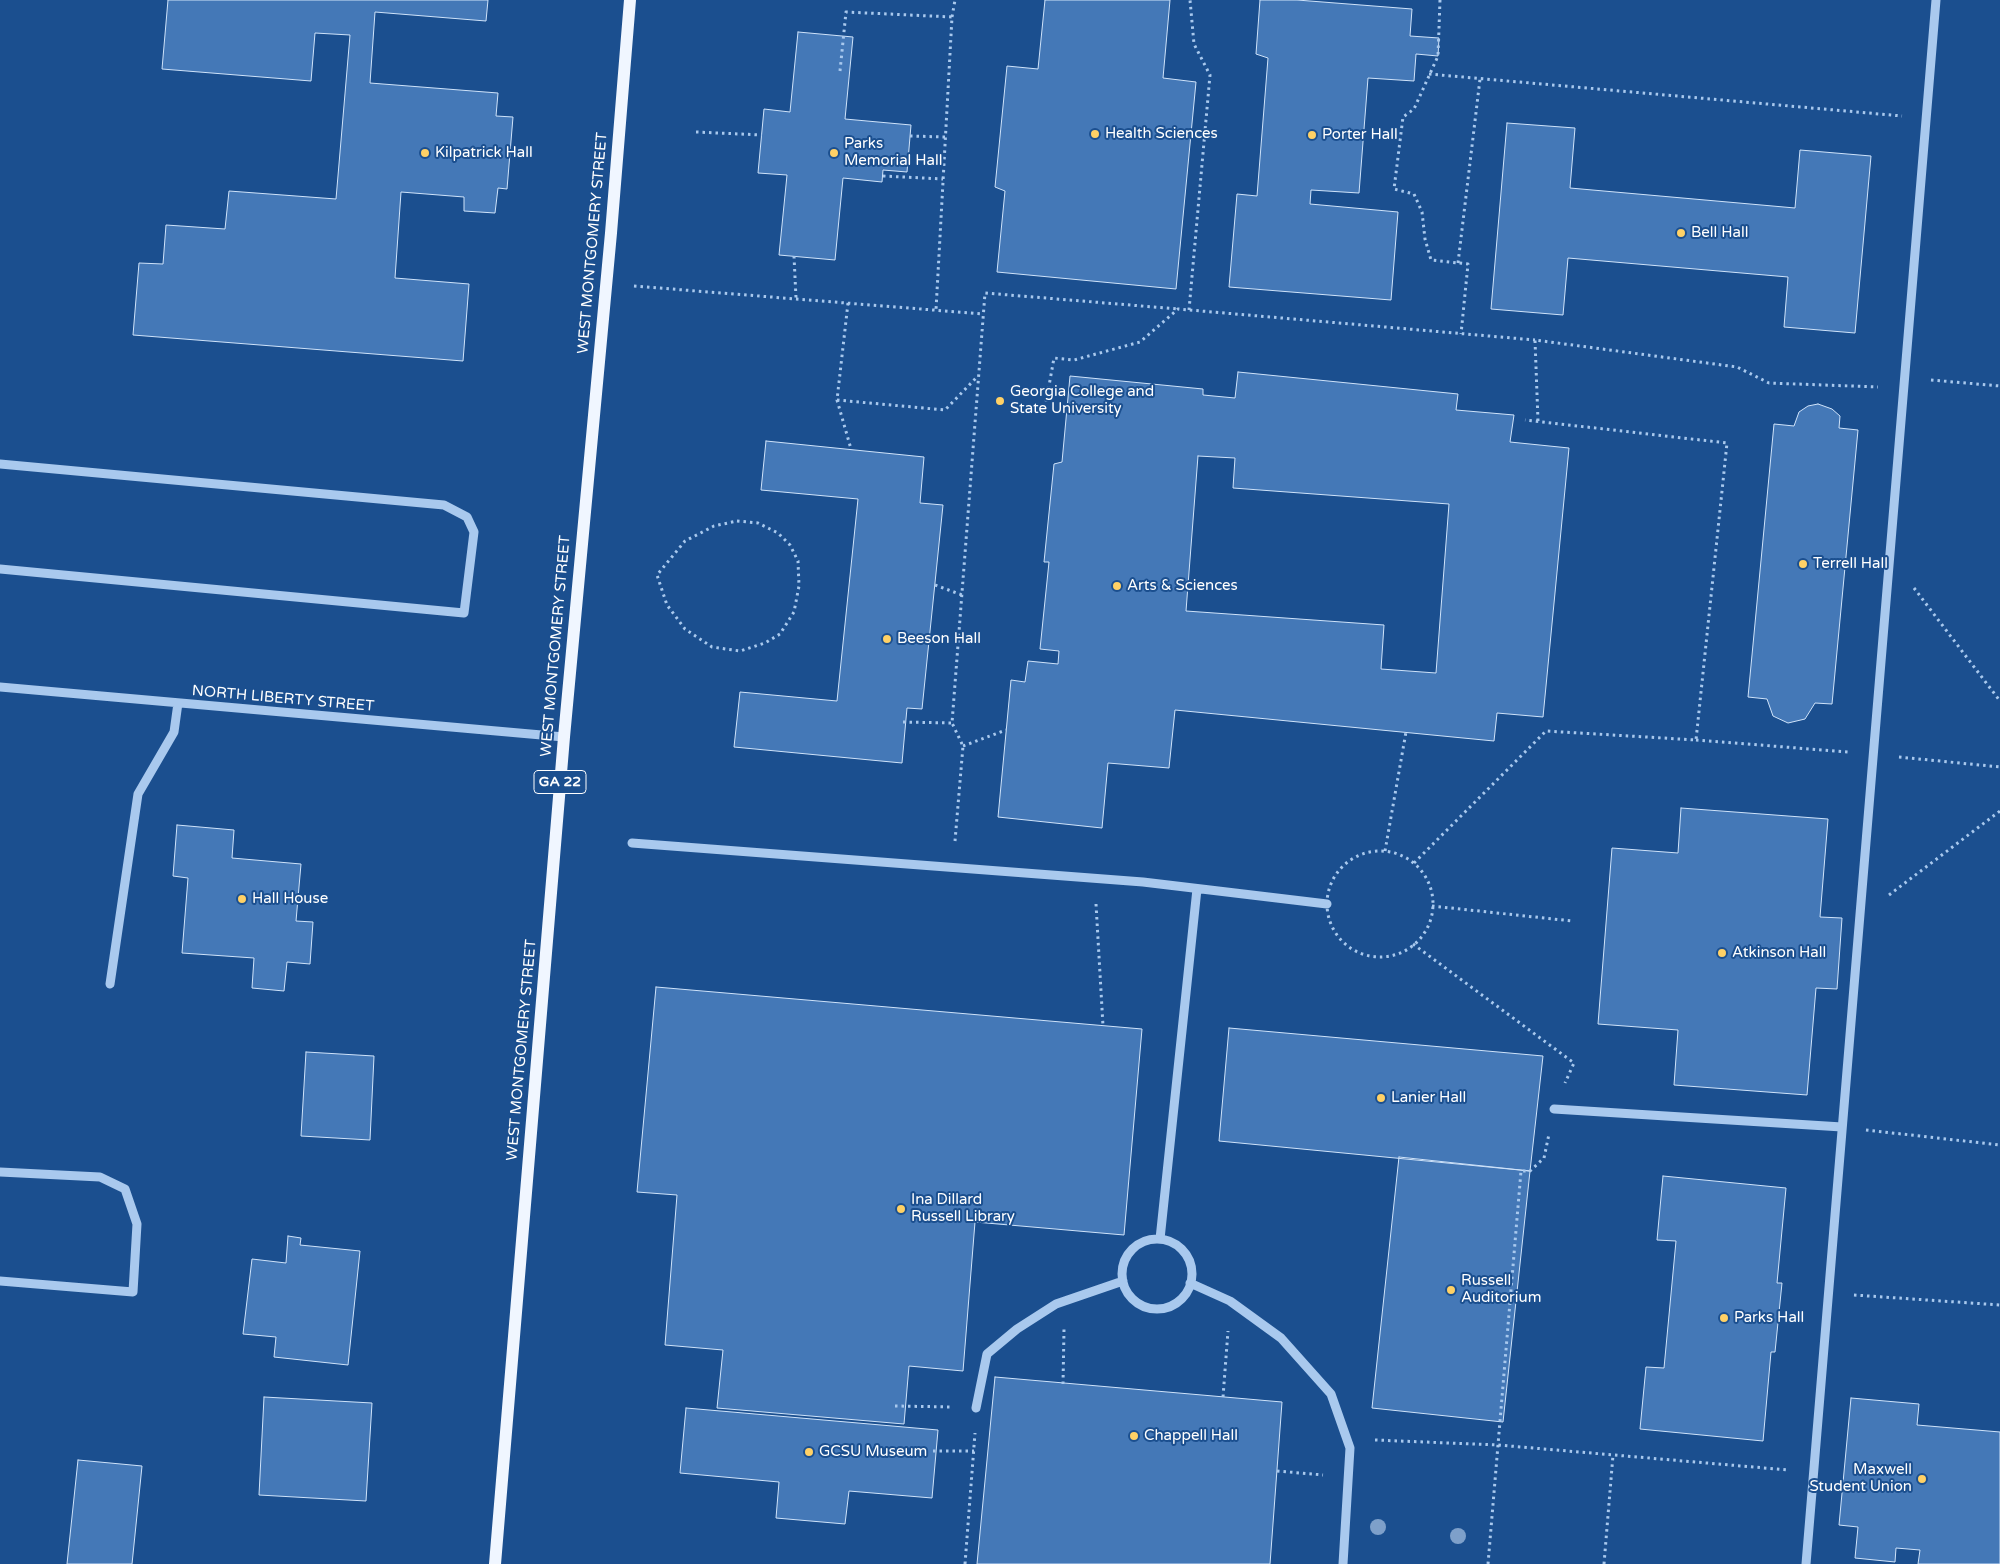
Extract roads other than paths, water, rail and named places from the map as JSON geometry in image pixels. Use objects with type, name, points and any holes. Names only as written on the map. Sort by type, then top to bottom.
[{"type":"main road","name":"WEST MONTGOMERY STREET","points":[[495,1564],[564,737],[630,0]]},
{"type":"street","points":[[1806,1564],[1936,0]]},
{"type":"street","points":[[0,464],[444,505],[467,516],[474,532],[464,613],[0,569]]},
{"type":"street","name":"NORTH LIBERTY STREET","points":[[0,687],[564,737]]},
{"type":"street","points":[[110,984],[138,794],[174,732],[178,703]]},
{"type":"street","points":[[632,843],[1094,878],[1327,904]]},
{"type":"street","points":[[1160,1238],[1197,889]]},
{"type":"street","points":[[1554,1109],[1842,1127]]},
{"type":"street","points":[[0,1172],[100,1177],[125,1189],[137,1224],[133,1292],[0,1281]]},
{"type":"street","points":[[1160,1238],[1171,1242],[1187,1256],[1191,1266],[1190,1283],[1184,1297],[1175,1304],[1154,1309],[1134,1300],[1123,1281],[1123,1265],[1131,1250],[1139,1243],[1160,1238]]},
{"type":"street","points":[[976,1408],[987,1354],[1017,1329],[1056,1304],[1123,1281]]},
{"type":"street","points":[[1190,1283],[1230,1301],[1281,1338],[1331,1394],[1350,1448],[1343,1564]]},
{"type":"place","name":"Health Sciences","points":[[1095,134]]},
{"type":"place","name":"Porter Hall","points":[[1312,135]]},
{"type":"place","name":"Kilpatrick Hall","points":[[425,153]]},
{"type":"place","name":"Parks Memorial Hall","points":[[834,153]]},
{"type":"place","name":"Bell Hall","points":[[1681,233]]},
{"type":"place","name":"Georgia College and State University","points":[[1000,401]]},
{"type":"place","name":"Terrell Hall","points":[[1803,564]]},
{"type":"place","name":"Arts & Sciences","points":[[1117,586]]},
{"type":"place","name":"Beeson Hall","points":[[887,639]]},
{"type":"place","name":"Hall House","points":[[242,899]]},
{"type":"place","name":"Atkinson Hall","points":[[1722,953]]},
{"type":"place","name":"Lanier Hall","points":[[1381,1098]]},
{"type":"place","name":"Ina Dillard Russell Library","points":[[901,1209]]},
{"type":"place","name":"Russell Auditorium","points":[[1451,1290]]},
{"type":"place","name":"Parks Hall","points":[[1724,1318]]},
{"type":"place","name":"Chappell Hall","points":[[1134,1436]]},
{"type":"place","name":"GCSU Museum","points":[[809,1452]]},
{"type":"place","name":"Maxwell Student Union","points":[[1922,1479]]}]
